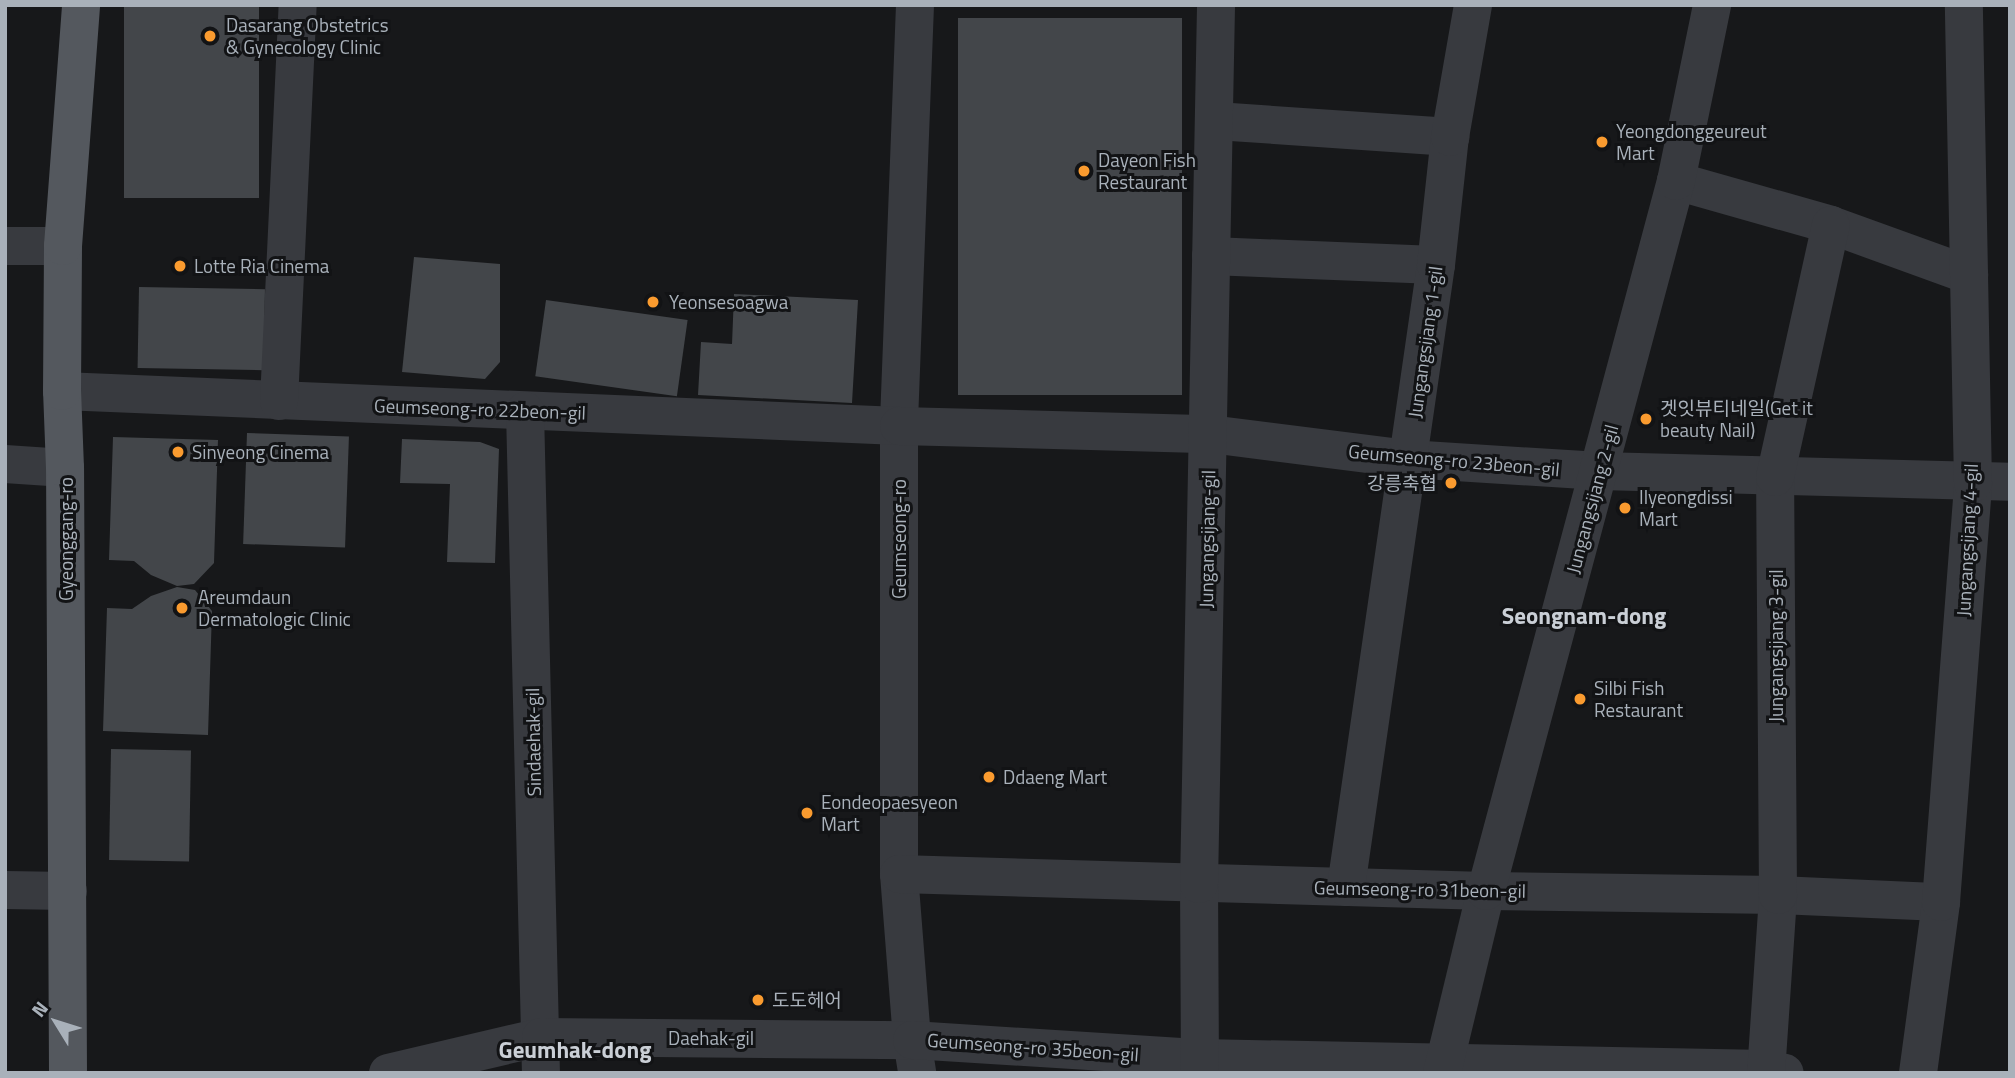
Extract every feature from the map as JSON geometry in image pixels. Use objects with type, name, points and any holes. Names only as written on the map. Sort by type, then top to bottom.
[{"type":"main road","name":"Gyeonggang-ro","points":[[68,1073],[65,468],[62,391],[64,246],[82,5]]},
{"type":"street","points":[[279,401],[298,5]]},
{"type":"street","name":"Geumseong-ro","points":[[914,1056],[899,874],[899,426],[915,5]]},
{"type":"street","name":"Jungangsijang-gil","points":[[1200,1065],[1199,884],[1210,434],[1216,5]]},
{"type":"street","name":"Jungangsijang 1-gil","points":[[1346,887],[1436,265],[1450,137],[1473,5]]},
{"type":"street","name":"Jungangsijang 2-gil","points":[[1443,1069],[1486,891],[1676,181],[1713,5]]},
{"type":"street","name":"Jungangsijang 4-gil","points":[[1918,1073],[1991,482],[1969,275],[1964,5]]},
{"type":"street","points":[[1216,121],[1450,137]]},
{"type":"street","points":[[1676,181],[1831,225],[1969,275]]},
{"type":"street","name":"Jungangsijang 3-gil","points":[[1772,1071],[1778,895],[1775,477],[1831,225]]},
{"type":"street","points":[[5,246],[64,246]]},
{"type":"street","points":[[1211,257],[1436,265]]},
{"type":"street","name":"Geumseong-ro 22beon-gil","points":[[62,391],[899,426]]},
{"type":"street","name":"Sindaehak-gil","points":[[526,411],[541,1055]]},
{"type":"street","name":"Geumseong-ro 23beon-gil","points":[[899,426],[1210,434],[1408,459],[1600,471],[1991,482]]},
{"type":"street","points":[[5,464],[65,468]]},
{"type":"street","name":"Geumseong-ro 31beon-gil","points":[[899,874],[1486,891],[1778,895],[1941,902]]},
{"type":"street","points":[[5,890],[68,891]]},
{"type":"street","name":"Daehak-gil","points":[[388,1073],[541,1055],[914,1056]]},
{"type":"street","name":"Geumseong-ro 35beon-gil","points":[[914,1056],[1200,1065],[1772,1071]]},
{"type":"building","points":[[124,5],[259,5],[259,198],[124,198]]},
{"type":"building","points":[[958,18],[1182,18],[1182,395],[958,395]]},
{"type":"building","points":[[414,257],[500,264],[500,362],[485,379],[402,372]]},
{"type":"building","points":[[139,287],[265,289],[264,370],[138,368]]},
{"type":"building","points":[[734,294],[858,300],[852,403],[698,395],[701,342],[732,344]]},
{"type":"building","points":[[546,300],[688,320],[677,396],[535,376]]},
{"type":"building","points":[[247,433],[349,437],[345,547],[243,544]]},
{"type":"building","points":[[113,437],[218,440],[214,563],[194,584],[177,586],[151,575],[134,561],[109,560]]},
{"type":"building","points":[[402,439],[480,442],[499,449],[495,563],[447,562],[450,484],[400,483]]},
{"type":"building","points":[[177,587],[195,590],[212,611],[208,735],[103,731],[107,608],[132,609],[151,596]]},
{"type":"building","points":[[111,749],[191,750],[189,861],[109,860]]},
{"type":"place","name":"Dasarang Obstetrics & Gynecology Clinic","points":[[210,36]]},
{"type":"place","name":"Yeongdonggeureut Mart","points":[[1602,142]]},
{"type":"place","name":"Dayeon Fish Restaurant","points":[[1084,171]]},
{"type":"place","name":"Lotte Ria Cinema","points":[[180,266]]},
{"type":"place","name":"Yeonsesoagwa","points":[[653,302]]},
{"type":"place","name":"겟잇뷰티네일(Get it beauty Nail)","points":[[1646,419]]},
{"type":"place","name":"Sinyeong Cinema","points":[[178,452]]},
{"type":"place","name":"강릉축협","points":[[1451,483]]},
{"type":"place","name":"Ilyeongdissi Mart","points":[[1625,508]]},
{"type":"place","name":"Areumdaun Dermatologic Clinic","points":[[182,608]]},
{"type":"place","name":"Silbi Fish Restaurant","points":[[1580,699]]},
{"type":"place","name":"Ddaeng Mart","points":[[989,777]]},
{"type":"place","name":"Eondeopaesyeon Mart","points":[[807,813]]},
{"type":"place","name":"도도헤어","points":[[758,1000]]},
{"type":"district","name":"Seongnam-dong","points":[[1584,616]]},
{"type":"district","name":"Geumhak-dong","points":[[575,1050]]}]
